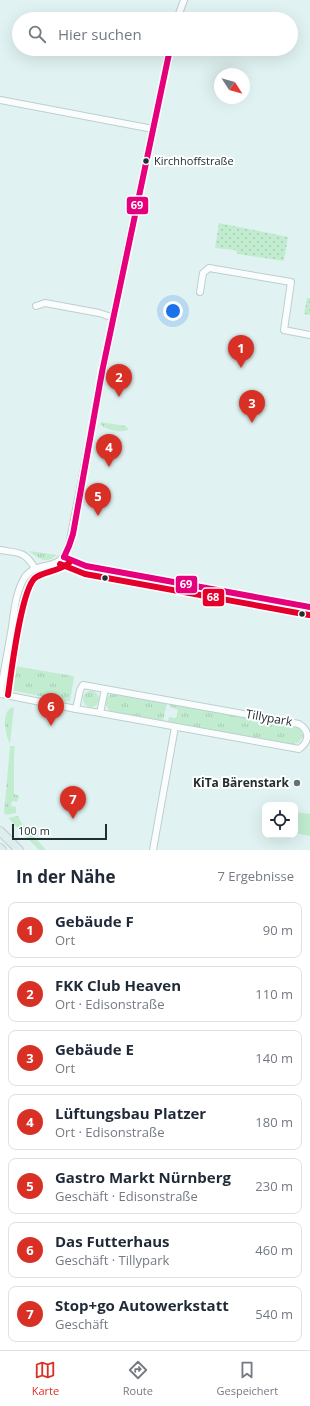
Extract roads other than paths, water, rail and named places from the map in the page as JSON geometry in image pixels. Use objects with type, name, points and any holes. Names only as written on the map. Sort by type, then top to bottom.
[{"type":"main road","points":[[0,831],[19,850]]},
{"type":"street","points":[[180,12],[184,0]]},
{"type":"street","points":[[0,694],[18,593],[24,579],[30,572],[57,562],[64,557],[67,552],[74,524],[93,418],[122,274],[169,56]]},
{"type":"street","points":[[0,100],[153,129]]},
{"type":"street","points":[[200,292],[203,272],[209,268],[291,282],[284,330],[310,335]]},
{"type":"street","points":[[36,306],[45,303],[99,313],[114,318]]},
{"type":"street","points":[[0,550],[24,555],[30,559],[35,570]]},
{"type":"street","points":[[86,566],[310,607]]},
{"type":"street","name":"Tillypark","points":[[0,694],[100,714],[299,748],[306,745],[309,738],[304,727],[298,724],[84,685],[80,690],[76,709]]},
{"type":"street","points":[[100,714],[105,689]]},
{"type":"street","points":[[153,850],[175,727]]},
{"type":"place","name":"Kirchhoffstraße","points":[[146,161]]},
{"type":"place","name":"Gebäude F","points":[[241,368]]},
{"type":"place","name":"FKK Club Heaven","points":[[119,397]]},
{"type":"place","name":"Gebäude E","points":[[252,423]]},
{"type":"place","name":"Lüftungsbau Platzer","points":[[109,467]]},
{"type":"place","name":"Gastro Markt Nürnberg","points":[[98,516]]},
{"type":"place","name":"Das Futterhaus","points":[[51,726]]},
{"type":"place","name":"KiTa Bärenstark","points":[[297,783]]},
{"type":"place","name":"Stop+go Autowerkstatt","points":[[73,819]]}]
